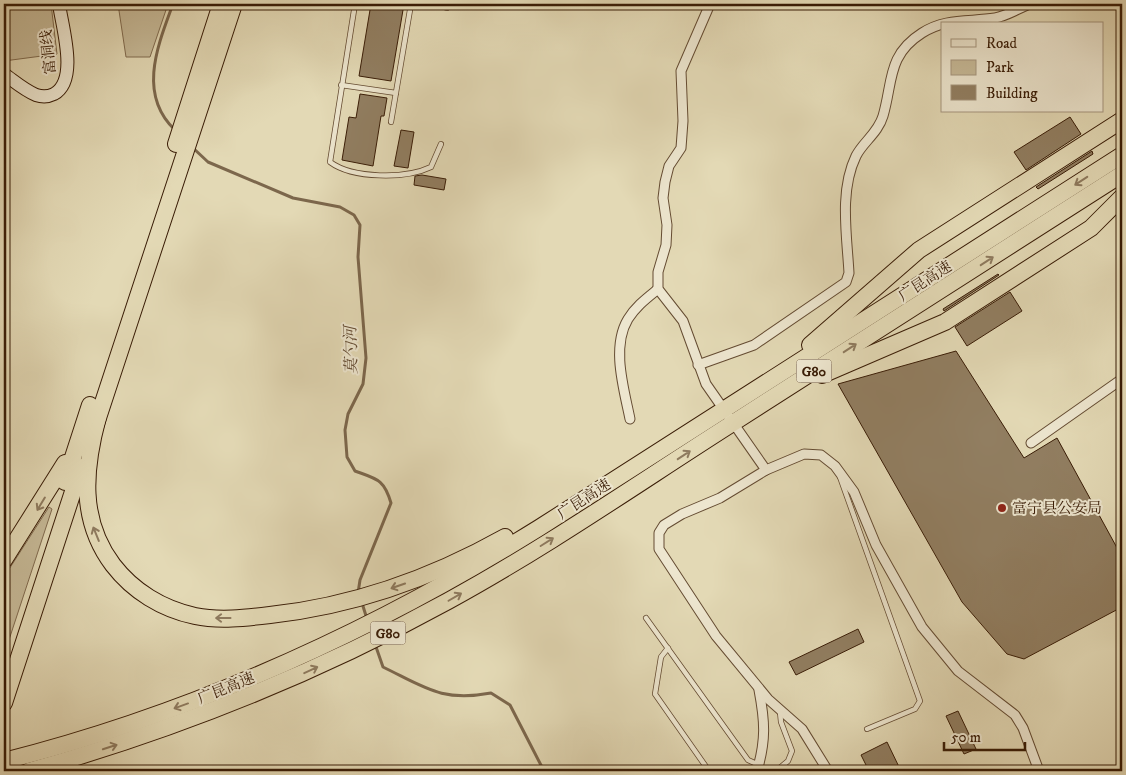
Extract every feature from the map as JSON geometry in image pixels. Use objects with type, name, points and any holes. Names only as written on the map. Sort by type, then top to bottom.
[{"type":"highway","points":[[4,667],[92,415],[172,174],[196,100],[221,4]]},
{"type":"highway","points":[[196,100],[234,4]]},
{"type":"highway","points":[[772,388],[919,250],[1122,120]]},
{"type":"highway","name":"广昆高速","points":[[497,556],[683,436],[772,388],[1122,155]]},
{"type":"highway","name":"广昆高速","points":[[4,761],[27,764],[80,757],[188,720],[262,682],[497,556],[1122,174]]},
{"type":"highway","points":[[772,388],[945,322],[1091,228],[1122,197]]},
{"type":"highway","points":[[4,560],[68,458],[92,415]]},
{"type":"highway","points":[[92,415],[86,474],[87,504],[95,533],[118,572],[140,592],[166,607],[180,612],[210,618],[272,615],[318,608],[379,593],[437,571],[497,556]]},
{"type":"highway","points":[[4,703],[92,415]]},
{"type":"highway","name":"广昆高速","points":[[27,764],[129,724],[262,682]]},
{"type":"highway","points":[[46,771],[80,757]]},
{"type":"main road","name":"富洞线","points":[[4,74],[27,91],[42,97],[53,95],[65,85],[68,68],[59,4]]},
{"type":"street","points":[[710,4],[681,71],[683,121],[681,148],[669,166],[665,182],[663,198],[667,225],[666,245],[658,272],[658,288],[683,321],[706,384],[766,470]]},
{"type":"street","points":[[947,22],[998,18],[1030,4]]},
{"type":"street","points":[[698,365],[754,345],[846,282],[849,273],[846,204],[851,168],[857,154],[875,134],[883,118],[894,62],[920,34],[941,24]]},
{"type":"street","points":[[630,419],[620,364],[621,337],[627,320],[633,312],[658,288]]},
{"type":"street","points":[[1031,443],[1122,379]]},
{"type":"street","points":[[828,771],[802,729],[780,710],[716,636],[695,602],[663,558],[659,549],[658,538],[661,529],[668,522],[720,498],[766,470],[796,456],[812,454],[829,460],[854,492],[876,545],[922,627],[958,671],[1015,715],[1023,728],[1039,771]]},
{"type":"street","points":[[758,768],[765,738],[765,719],[759,687]]},
{"type":"lane","points":[[355,4],[329,156],[332,164],[360,173],[387,176],[401,175],[431,167],[441,144]]},
{"type":"lane","points":[[391,122],[411,4]]},
{"type":"lane","points":[[341,84],[396,93]]},
{"type":"lane","points":[[841,473],[840,480],[920,701],[915,710],[867,729]]},
{"type":"lane","points":[[646,618],[748,760],[758,768]]},
{"type":"lane","points":[[668,648],[661,656],[655,694],[709,771]]},
{"type":"lane","points":[[776,771],[788,761],[792,751],[780,710]]},
{"type":"green space","points":[[4,4],[51,4],[57,54],[4,61]]},
{"type":"green space","points":[[118,4],[168,4],[150,57],[126,57]]},
{"type":"green space","points":[[49,507],[52,509],[4,655],[4,577]]},
{"type":"building","points":[[371,4],[404,4],[391,81],[359,76]]},
{"type":"building","points":[[360,94],[387,98],[384,116],[381,116],[373,166],[342,160],[349,117],[356,118]]},
{"type":"building","points":[[1070,117],[1081,134],[1026,170],[1014,152]]},
{"type":"building","points":[[401,130],[414,132],[408,168],[394,166]]},
{"type":"building","points":[[1092,151],[1093,154],[1038,189],[1036,187]]},
{"type":"building","points":[[422,175],[446,179],[444,190],[414,185],[415,176]]},
{"type":"building","points":[[999,275],[944,311],[943,309]]},
{"type":"building","points":[[1010,292],[1022,311],[967,346],[955,327]]},
{"type":"building","name":"富宁县公安局","points":[[956,351],[1024,458],[1057,438],[1122,557],[1122,607],[1024,659],[1007,654],[962,602],[838,384]]},
{"type":"building","points":[[858,629],[864,642],[796,675],[789,662]]},
{"type":"building","points":[[958,711],[976,749],[964,754],[946,716]]},
{"type":"building","points":[[887,742],[901,771],[869,771],[861,755]]},
{"type":"waterway","name":"莫勺河","points":[[173,4],[157,52],[154,85],[157,101],[163,116],[175,130]]},
{"type":"waterway","name":"莫勺河","points":[[192,147],[208,162],[293,198],[340,207],[354,215],[360,225],[358,257],[366,358],[363,384],[348,414],[345,430],[347,457],[355,471],[374,478],[382,484],[391,503],[360,580],[358,593]]},
{"type":"waterway","name":"莫勺河","points":[[362,603],[367,619]]},
{"type":"waterway","name":"莫勺河","points":[[375,644],[383,667],[423,687],[460,696],[491,693],[510,705],[544,771]]},
{"type":"place","name":"富宁县公安局","points":[[1002,508]]}]
